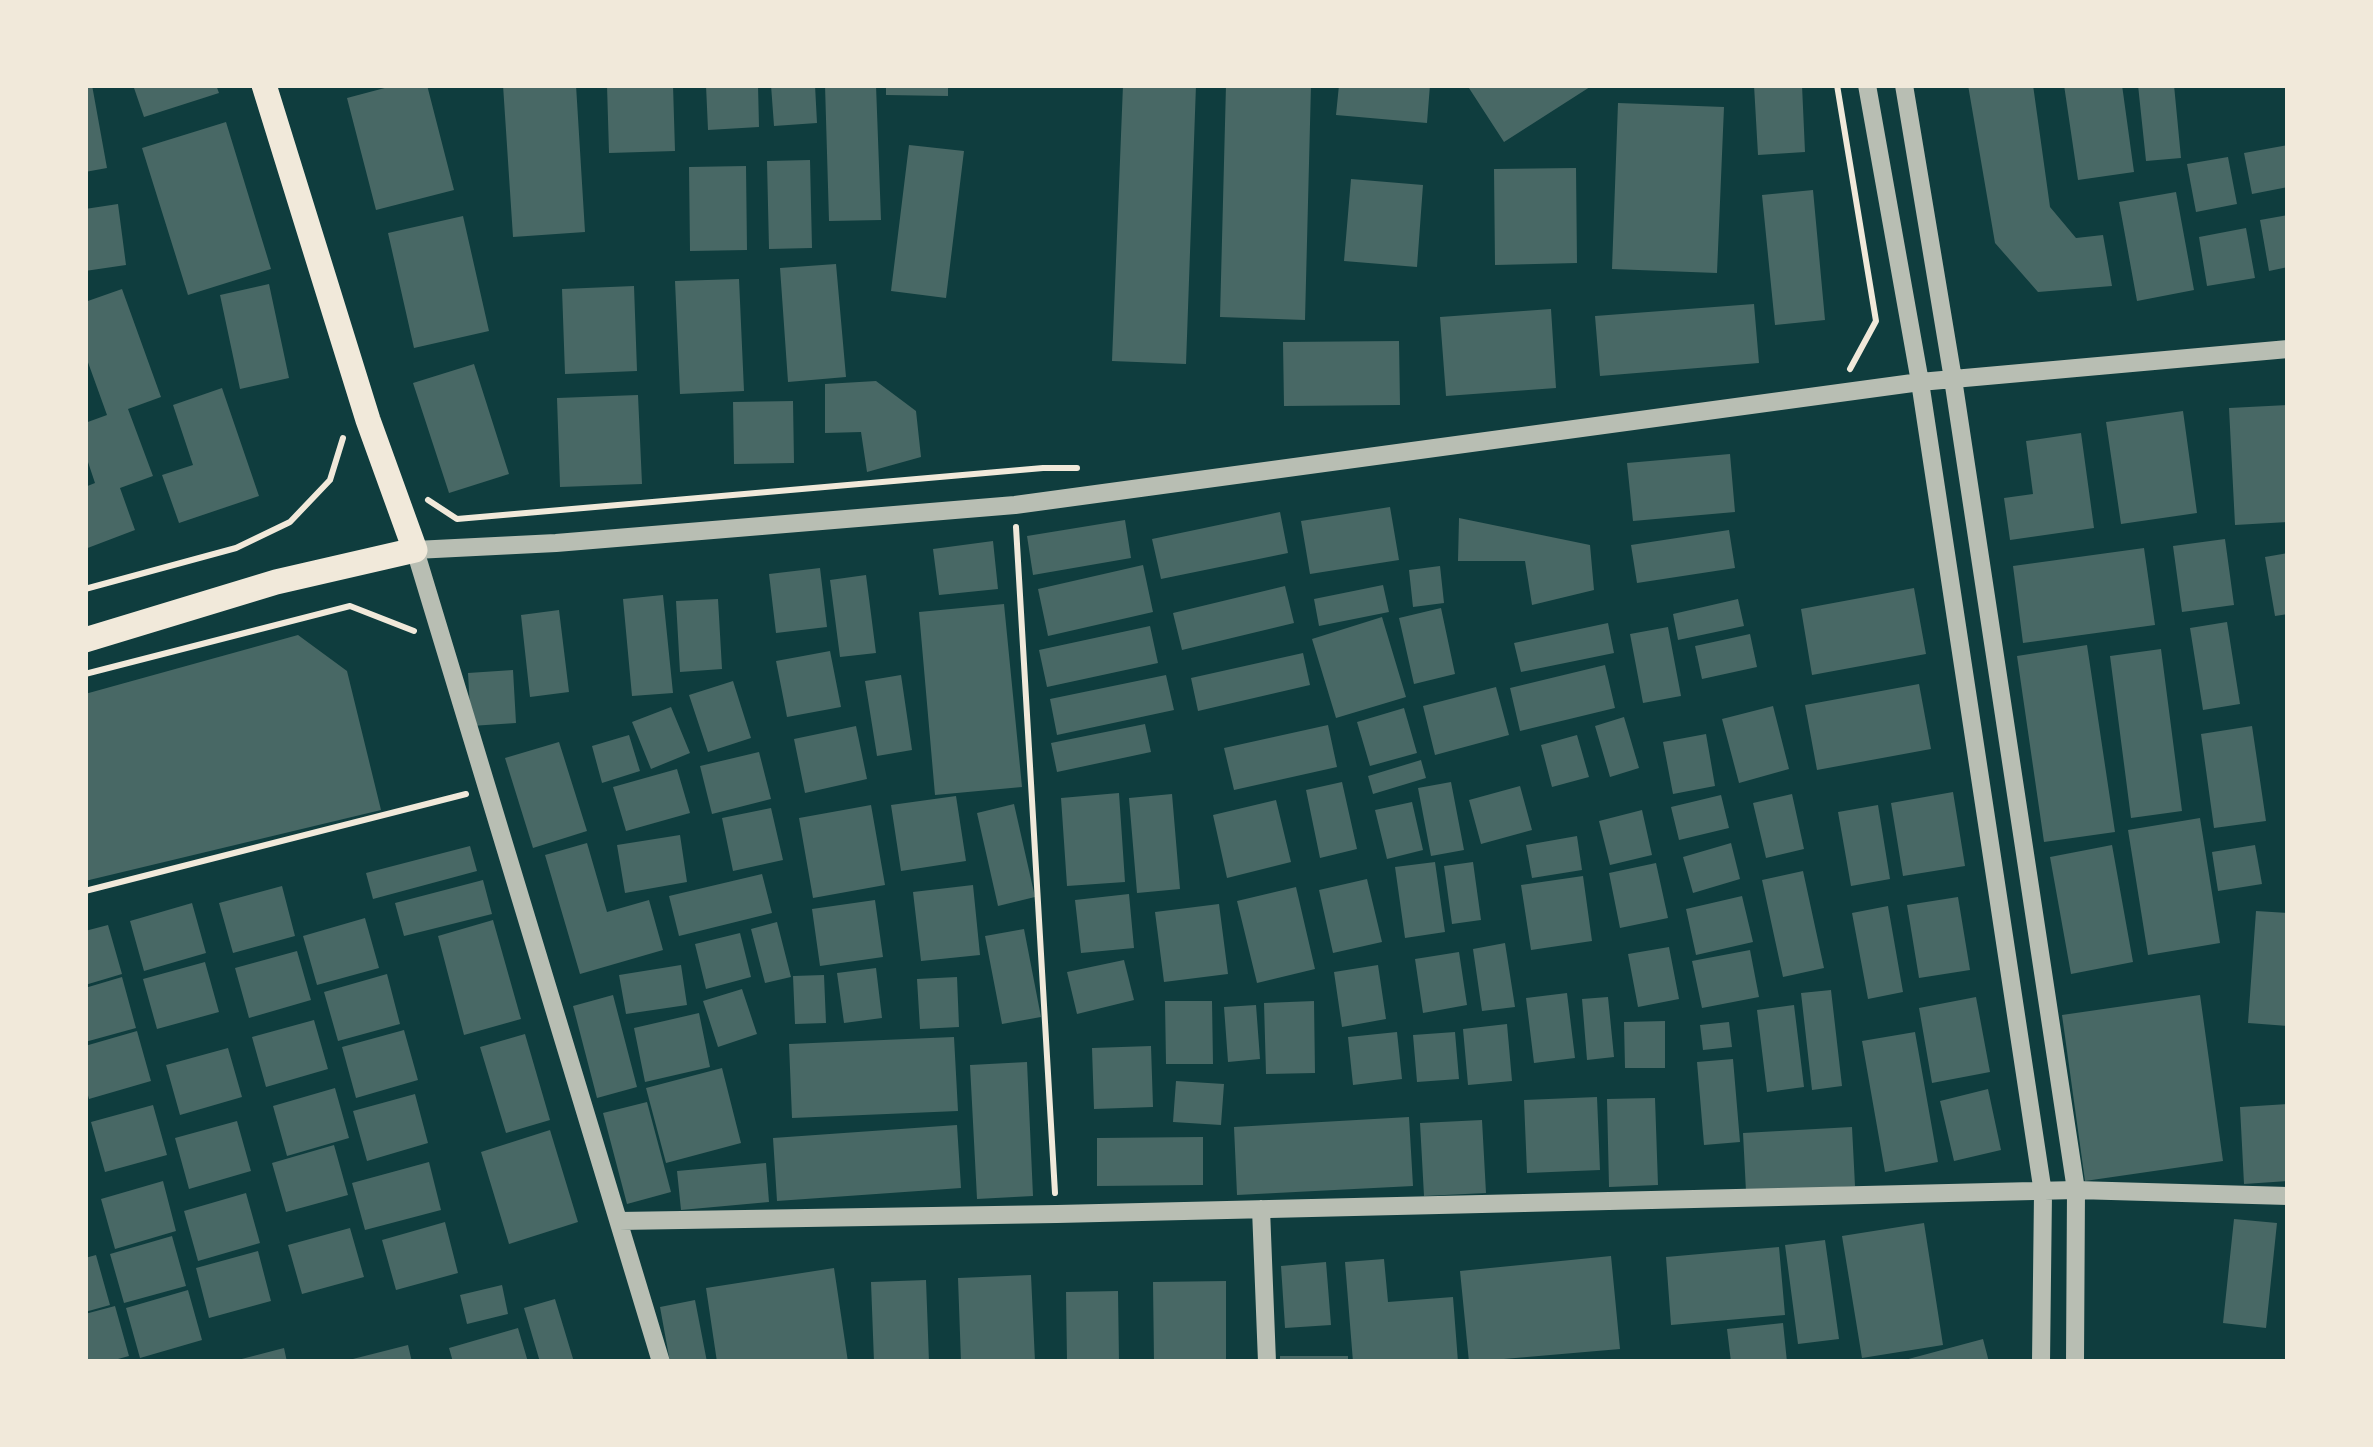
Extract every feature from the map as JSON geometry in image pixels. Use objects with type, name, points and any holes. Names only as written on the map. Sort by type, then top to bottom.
[{"type":"main road","points":[[85,640],[276,582],[415,550],[368,420],[264,85]]},
{"type":"street","points":[[1868,85],[1920,382],[2042,1192],[2041,1362]]},
{"type":"street","points":[[1904,85],[1953,379],[2076,1190],[2075,1362]]},
{"type":"street","points":[[661,1362],[415,550],[1015,506],[1920,382],[2288,349]]},
{"type":"street","points":[[619,1221],[2076,1190],[2288,1196]]},
{"type":"street","points":[[1261,1210],[1267,1362]]},
{"type":"path","points":[[1837,85],[1876,321],[1846,374]]},
{"type":"path","points":[[85,589],[236,548],[290,522],[330,480],[346,428]]},
{"type":"path","points":[[423,486],[429,502],[457,519],[1023,469],[1079,468]]},
{"type":"path","points":[[1015,506],[1057,1214]]},
{"type":"path","points":[[85,674],[350,606],[408,627],[444,650]]},
{"type":"path","points":[[85,891],[487,788]]},
{"type":"building","points":[[85,85],[92,85],[107,168],[85,172]]},
{"type":"building","points":[[133,85],[216,85],[219,93],[144,117]]},
{"type":"building","points":[[396,85],[427,85],[454,190],[376,210],[347,98]]},
{"type":"building","points":[[503,85],[576,85],[585,232],[513,237]]},
{"type":"building","points":[[607,85],[673,85],[675,151],[609,153]]},
{"type":"building","points":[[706,85],[758,85],[759,127],[708,130]]},
{"type":"building","points":[[771,85],[815,85],[817,123],[774,126]]},
{"type":"building","points":[[825,85],[876,85],[881,220],[829,221]]},
{"type":"building","points":[[886,85],[948,85],[948,96],[886,95]]},
{"type":"building","points":[[1123,85],[1196,85],[1186,364],[1112,361]]},
{"type":"building","points":[[1226,85],[1311,85],[1305,320],[1220,317]]},
{"type":"building","points":[[1339,85],[1430,85],[1427,123],[1336,115]]},
{"type":"building","points":[[1467,85],[1593,85],[1504,142]]},
{"type":"building","points":[[1754,85],[1802,85],[1805,152],[1758,155]]},
{"type":"building","points":[[1968,85],[2033,85],[2050,207],[2076,238],[2103,235],[2112,286],[2038,292],[1995,243]]},
{"type":"building","points":[[2064,85],[2122,85],[2134,172],[2078,180]]},
{"type":"building","points":[[2138,85],[2174,85],[2181,158],[2146,161]]},
{"type":"building","points":[[1618,103],[1724,107],[1717,273],[1612,269]]},
{"type":"building","points":[[226,122],[271,269],[188,295],[142,148]]},
{"type":"building","points":[[909,145],[964,151],[946,298],[891,291]]},
{"type":"building","points":[[2288,145],[2288,187],[2252,194],[2244,153]]},
{"type":"building","points":[[2228,157],[2237,204],[2196,212],[2187,164]]},
{"type":"building","points":[[810,160],[812,248],[769,249],[767,161]]},
{"type":"building","points":[[746,166],[747,250],[690,251],[689,167]]},
{"type":"building","points":[[1576,168],[1577,263],[1495,265],[1494,169]]},
{"type":"building","points":[[1351,179],[1423,185],[1417,267],[1344,261]]},
{"type":"building","points":[[1813,190],[1825,320],[1775,325],[1762,195]]},
{"type":"building","points":[[2176,192],[2194,290],[2137,301],[2119,202]]},
{"type":"building","points":[[118,204],[126,265],[85,271],[85,209]]},
{"type":"building","points":[[2288,215],[2288,267],[2269,271],[2260,220]]},
{"type":"building","points":[[463,216],[489,331],[414,348],[388,233]]},
{"type":"building","points":[[2246,228],[2255,278],[2207,286],[2199,237]]},
{"type":"building","points":[[836,264],[846,377],[788,382],[780,268]]},
{"type":"building","points":[[739,279],[744,391],[680,394],[675,281]]},
{"type":"building","points":[[269,284],[289,378],[240,389],[220,295]]},
{"type":"building","points":[[634,286],[637,371],[565,374],[562,289]]},
{"type":"building","points":[[122,289],[161,397],[128,409],[153,476],[120,488],[135,530],[85,549],[85,487],[95,483],[85,453],[85,423],[107,415],[85,354],[85,302]]},
{"type":"building","points":[[1754,304],[1759,363],[1600,376],[1595,316]]},
{"type":"building","points":[[1551,309],[1556,388],[1446,396],[1440,317]]},
{"type":"building","points":[[1399,341],[1400,405],[1284,406],[1283,342]]},
{"type":"building","points":[[474,364],[509,474],[449,493],[413,383]]},
{"type":"building","points":[[876,381],[916,411],[921,457],[867,472],[861,432],[825,433],[825,384]]},
{"type":"building","points":[[222,388],[259,496],[179,523],[162,475],[193,465],[173,405]]},
{"type":"building","points":[[638,395],[642,484],[560,487],[557,398]]},
{"type":"building","points":[[793,401],[794,463],[734,464],[733,402]]},
{"type":"building","points":[[2288,405],[2288,522],[2235,525],[2229,408]]},
{"type":"building","points":[[2183,411],[2197,513],[2121,524],[2106,422]]},
{"type":"building","points":[[2081,433],[2094,528],[2010,540],[2004,498],[2033,494],[2026,441]]},
{"type":"building","points":[[1730,454],[1735,512],[1633,521],[1627,463]]},
{"type":"building","points":[[1390,507],[1399,560],[1310,574],[1301,521]]},
{"type":"building","points":[[1280,512],[1288,553],[1161,579],[1152,539]]},
{"type":"building","points":[[1459,518],[1590,545],[1594,590],[1532,605],[1525,561],[1458,561]]},
{"type":"building","points":[[1125,520],[1131,558],[1033,575],[1027,536]]},
{"type":"building","points":[[1729,530],[1735,568],[1637,583],[1631,545]]},
{"type":"building","points":[[2225,539],[2234,605],[2182,612],[2173,546]]},
{"type":"building","points":[[993,541],[998,589],[939,595],[933,549]]},
{"type":"building","points":[[2144,548],[2155,625],[2023,643],[2013,566]]},
{"type":"building","points":[[2288,553],[2288,614],[2275,616],[2265,557]]},
{"type":"building","points":[[1143,565],[1153,612],[1048,636],[1038,589]]},
{"type":"building","points":[[1440,566],[1444,603],[1413,607],[1409,570]]},
{"type":"building","points":[[820,568],[827,627],[776,633],[769,574]]},
{"type":"building","points":[[866,575],[876,653],[840,657],[830,580]]},
{"type":"building","points":[[1383,585],[1389,612],[1319,626],[1314,599]]},
{"type":"building","points":[[1285,586],[1294,623],[1182,650],[1173,613]]},
{"type":"building","points":[[1914,588],[1926,654],[1812,675],[1801,609]]},
{"type":"building","points":[[663,595],[673,693],[632,696],[623,599]]},
{"type":"building","points":[[718,599],[722,669],[680,672],[676,601]]},
{"type":"building","points":[[1738,599],[1744,626],[1678,640],[1673,614]]},
{"type":"building","points":[[1004,604],[1022,787],[935,795],[919,612]]},
{"type":"building","points":[[1441,608],[1455,674],[1414,684],[1399,618]]},
{"type":"building","points":[[559,610],[569,692],[530,697],[521,615]]},
{"type":"building","points":[[1382,617],[1406,697],[1336,718],[1312,639]]},
{"type":"building","points":[[2227,622],[2240,704],[2203,710],[2190,628]]},
{"type":"building","points":[[1608,623],[1614,653],[1521,672],[1514,643]]},
{"type":"building","points":[[1150,626],[1158,663],[1047,687],[1039,650]]},
{"type":"building","points":[[1668,627],[1681,696],[1643,703],[1630,634]]},
{"type":"building","points":[[1750,634],[1757,667],[1702,679],[1695,646]]},
{"type":"building","points":[[298,635],[347,671],[381,810],[85,881],[85,694]]},
{"type":"building","points":[[2087,645],[2115,832],[2044,842],[2017,656]]},
{"type":"building","points":[[2161,649],[2182,811],[2131,818],[2110,656]]},
{"type":"building","points":[[830,651],[841,707],[787,717],[776,661]]},
{"type":"building","points":[[1303,653],[1310,685],[1198,711],[1191,678]]},
{"type":"building","points":[[1605,665],[1615,708],[1520,731],[1510,688]]},
{"type":"building","points":[[513,670],[516,723],[471,726],[468,673]]},
{"type":"building","points":[[901,675],[912,750],[877,756],[865,681]]},
{"type":"building","points":[[1166,675],[1174,710],[1057,735],[1050,699]]},
{"type":"building","points":[[733,681],[751,738],[708,752],[689,695]]},
{"type":"building","points":[[1919,684],[1931,749],[1817,770],[1805,705]]},
{"type":"building","points":[[1496,687],[1509,735],[1435,755],[1423,706]]},
{"type":"building","points":[[1773,706],[1789,769],[1739,783],[1722,719]]},
{"type":"building","points":[[671,707],[690,753],[651,769],[632,722]]},
{"type":"building","points":[[1404,708],[1417,753],[1370,766],[1357,722]]},
{"type":"building","points":[[1624,717],[1639,768],[1610,777],[1595,726]]},
{"type":"building","points":[[1145,724],[1151,752],[1057,772],[1051,743]]},
{"type":"building","points":[[1328,725],[1337,767],[1234,790],[1224,748]]},
{"type":"building","points":[[856,726],[867,779],[805,793],[794,739]]},
{"type":"building","points":[[2252,726],[2266,821],[2214,828],[2201,734]]},
{"type":"building","points":[[1706,734],[1715,786],[1673,794],[1663,742]]},
{"type":"building","points":[[629,735],[640,771],[602,783],[592,746]]},
{"type":"building","points":[[1577,735],[1589,777],[1552,787],[1541,745]]},
{"type":"building","points":[[559,742],[587,831],[533,848],[505,758]]},
{"type":"building","points":[[759,752],[771,799],[712,814],[700,766]]},
{"type":"building","points":[[1421,760],[1426,778],[1373,794],[1368,776]]},
{"type":"building","points":[[677,769],[690,813],[626,831],[613,787]]},
{"type":"building","points":[[1342,782],[1357,849],[1320,858],[1306,790]]},
{"type":"building","points":[[1451,782],[1464,850],[1431,856],[1418,788]]},
{"type":"building","points":[[1520,786],[1532,830],[1481,844],[1469,800]]},
{"type":"building","points":[[1953,792],[1965,866],[1903,876],[1891,803]]},
{"type":"building","points":[[1119,793],[1125,882],[1067,886],[1061,798]]},
{"type":"building","points":[[1172,794],[1180,889],[1137,893],[1129,798]]},
{"type":"building","points":[[1792,794],[1804,849],[1766,858],[1753,803]]},
{"type":"building","points":[[1721,795],[1729,828],[1679,840],[1671,807]]},
{"type":"building","points":[[956,796],[966,861],[901,871],[891,805]]},
{"type":"building","points":[[1276,800],[1291,862],[1227,878],[1213,815]]},
{"type":"building","points":[[1412,802],[1423,850],[1387,859],[1375,810]]},
{"type":"building","points":[[1014,804],[1035,897],[998,906],[977,813]]},
{"type":"building","points":[[871,805],[885,885],[813,898],[799,818]]},
{"type":"building","points":[[1878,805],[1890,879],[1851,886],[1838,812]]},
{"type":"building","points":[[771,808],[783,860],[733,871],[722,818]]},
{"type":"building","points":[[1642,810],[1652,855],[1610,865],[1599,821]]},
{"type":"building","points":[[2200,818],[2220,943],[2148,955],[2128,830]]},
{"type":"building","points":[[680,835],[687,882],[625,893],[617,845]]},
{"type":"building","points":[[1577,836],[1582,870],[1532,878],[1526,845]]},
{"type":"building","points":[[587,843],[607,912],[649,900],[663,950],[580,974],[545,855]]},
{"type":"building","points":[[1731,843],[1740,879],[1693,893],[1683,857]]},
{"type":"building","points":[[2112,845],[2133,962],[2071,974],[2050,857]]},
{"type":"building","points":[[2255,845],[2262,884],[2218,891],[2212,852]]},
{"type":"building","points":[[470,846],[477,871],[373,899],[366,873]]},
{"type":"building","points":[[1435,862],[1445,932],[1405,938],[1395,867]]},
{"type":"building","points":[[1473,862],[1481,920],[1452,924],[1444,866]]},
{"type":"building","points":[[1656,863],[1668,918],[1620,928],[1609,873]]},
{"type":"building","points":[[1803,871],[1824,968],[1783,977],[1762,880]]},
{"type":"building","points":[[762,874],[772,913],[679,936],[669,896]]},
{"type":"building","points":[[1583,876],[1592,941],[1531,950],[1521,885]]},
{"type":"building","points":[[1367,879],[1382,942],[1333,953],[1319,890]]},
{"type":"building","points":[[483,880],[492,914],[404,936],[395,903]]},
{"type":"building","points":[[973,885],[980,955],[921,961],[913,892]]},
{"type":"building","points":[[282,886],[295,936],[233,953],[219,903]]},
{"type":"building","points":[[1296,887],[1315,969],[1257,983],[1237,901]]},
{"type":"building","points":[[1129,894],[1134,948],[1081,953],[1075,900]]},
{"type":"building","points":[[1742,896],[1753,942],[1696,955],[1686,909]]},
{"type":"building","points":[[1958,897],[1970,970],[1919,978],[1907,905]]},
{"type":"building","points":[[875,900],[883,957],[820,966],[812,909]]},
{"type":"building","points":[[192,903],[206,953],[144,971],[130,921]]},
{"type":"building","points":[[1219,904],[1228,974],[1164,982],[1155,912]]},
{"type":"building","points":[[1888,906],[1903,992],[1868,999],[1852,913]]},
{"type":"building","points":[[2256,911],[2288,913],[2288,1026],[2248,1023]]},
{"type":"building","points":[[365,918],[379,968],[317,985],[303,936]]},
{"type":"building","points":[[493,920],[521,1019],[464,1035],[438,936]]},
{"type":"building","points":[[777,922],[791,977],[765,983],[751,929]]},
{"type":"building","points":[[108,925],[122,974],[85,985],[85,931]]},
{"type":"building","points":[[1024,929],[1041,1017],[1002,1024],[985,936]]},
{"type":"building","points":[[740,933],[751,977],[706,989],[695,944]]},
{"type":"building","points":[[1505,943],[1515,1007],[1482,1011],[1473,949]]},
{"type":"building","points":[[1669,947],[1679,999],[1638,1007],[1628,954]]},
{"type":"building","points":[[1750,950],[1759,997],[1702,1008],[1692,961]]},
{"type":"building","points":[[297,951],[311,1000],[249,1018],[235,968]]},
{"type":"building","points":[[1459,952],[1467,1005],[1423,1013],[1415,959]]},
{"type":"building","points":[[1124,960],[1134,1000],[1077,1014],[1067,972]]},
{"type":"building","points":[[205,962],[219,1012],[157,1029],[143,979]]},
{"type":"building","points":[[681,965],[687,1005],[626,1014],[619,975]]},
{"type":"building","points":[[1378,965],[1386,1019],[1342,1027],[1334,972]]},
{"type":"building","points":[[876,968],[882,1018],[844,1023],[837,973]]},
{"type":"building","points":[[387,974],[400,1024],[338,1041],[324,992]]},
{"type":"building","points":[[824,975],[826,1023],[795,1024],[793,976]]},
{"type":"building","points":[[122,977],[136,1028],[85,1042],[85,988]]},
{"type":"building","points":[[957,977],[959,1027],[920,1029],[917,979]]},
{"type":"building","points":[[742,989],[757,1034],[718,1047],[703,1001]]},
{"type":"building","points":[[1831,990],[1842,1086],[1812,1090],[1801,993]]},
{"type":"building","points":[[1567,993],[1575,1058],[1534,1063],[1526,998]]},
{"type":"building","points":[[613,995],[637,1087],[597,1098],[573,1006]]},
{"type":"building","points":[[2200,995],[2223,1161],[2085,1181],[2062,1015]]},
{"type":"building","points":[[1608,997],[1614,1057],[1587,1060],[1582,999]]},
{"type":"building","points":[[1976,997],[1990,1072],[1932,1083],[1919,1008]]},
{"type":"building","points":[[1165,1001],[1212,1001],[1213,1064],[1166,1064]]},
{"type":"building","points":[[1314,1001],[1315,1073],[1266,1074],[1264,1003]]},
{"type":"building","points":[[1256,1005],[1260,1059],[1228,1062],[1224,1007]]},
{"type":"building","points":[[1794,1005],[1804,1087],[1767,1092],[1757,1010]]},
{"type":"building","points":[[699,1013],[710,1067],[645,1082],[634,1028]]},
{"type":"building","points":[[314,1020],[328,1069],[266,1087],[252,1037]]},
{"type":"building","points":[[1665,1021],[1665,1068],[1625,1068],[1624,1022]]},
{"type":"building","points":[[1729,1022],[1732,1047],[1703,1050],[1700,1025]]},
{"type":"building","points":[[1507,1024],[1512,1081],[1468,1085],[1463,1029]]},
{"type":"building","points":[[404,1030],[418,1080],[356,1098],[342,1047]]},
{"type":"building","points":[[137,1031],[151,1081],[89,1099],[85,1046]]},
{"type":"building","points":[[1397,1032],[1402,1079],[1353,1085],[1348,1037]]},
{"type":"building","points":[[1455,1032],[1459,1079],[1417,1082],[1413,1035]]},
{"type":"building","points":[[1915,1032],[1938,1162],[1885,1172],[1862,1041]]},
{"type":"building","points":[[525,1034],[550,1120],[506,1133],[480,1047]]},
{"type":"building","points":[[954,1037],[958,1111],[792,1118],[789,1044]]},
{"type":"building","points":[[1151,1046],[1153,1107],[1094,1109],[1092,1048]]},
{"type":"building","points":[[228,1048],[242,1097],[180,1115],[166,1065]]},
{"type":"building","points":[[1733,1059],[1740,1142],[1704,1145],[1697,1062]]},
{"type":"building","points":[[1027,1062],[1033,1196],[977,1199],[970,1065]]},
{"type":"building","points":[[722,1068],[741,1143],[666,1163],[646,1088]]},
{"type":"building","points":[[1176,1081],[1224,1084],[1221,1125],[1173,1122]]},
{"type":"building","points":[[335,1088],[349,1138],[287,1156],[273,1106]]},
{"type":"building","points":[[1988,1089],[2001,1150],[1954,1161],[1940,1101]]},
{"type":"building","points":[[415,1094],[428,1143],[367,1161],[353,1111]]},
{"type":"building","points":[[1597,1097],[1600,1170],[1527,1173],[1524,1100]]},
{"type":"building","points":[[1655,1098],[1658,1185],[1609,1187],[1607,1099]]},
{"type":"building","points":[[647,1102],[671,1192],[627,1204],[603,1113]]},
{"type":"building","points":[[2288,1104],[2288,1181],[2244,1184],[2240,1107]]},
{"type":"building","points":[[153,1105],[167,1155],[105,1172],[91,1122]]},
{"type":"building","points":[[1409,1117],[1413,1186],[1237,1195],[1234,1127]]},
{"type":"building","points":[[1482,1120],[1486,1193],[1424,1196],[1420,1123]]},
{"type":"building","points":[[237,1121],[251,1171],[189,1189],[175,1138]]},
{"type":"building","points":[[957,1125],[961,1188],[777,1201],[773,1138]]},
{"type":"building","points":[[1852,1127],[1855,1186],[1746,1192],[1743,1133]]},
{"type":"building","points":[[550,1130],[578,1222],[509,1244],[481,1152]]},
{"type":"building","points":[[1203,1137],[1203,1185],[1097,1186],[1097,1138]]},
{"type":"building","points":[[334,1145],[348,1195],[286,1212],[272,1163]]},
{"type":"building","points":[[429,1162],[441,1210],[365,1230],[352,1183]]},
{"type":"building","points":[[766,1163],[769,1202],[681,1210],[677,1171]]},
{"type":"building","points":[[163,1181],[176,1231],[115,1249],[101,1199]]},
{"type":"building","points":[[246,1193],[260,1243],[198,1261],[184,1211]]},
{"type":"building","points":[[2234,1219],[2277,1223],[2266,1328],[2223,1323]]},
{"type":"building","points":[[445,1222],[458,1273],[396,1290],[382,1240]]},
{"type":"building","points":[[1924,1223],[1943,1345],[1862,1358],[1842,1236]]},
{"type":"building","points":[[350,1228],[364,1277],[302,1294],[288,1245]]},
{"type":"building","points":[[172,1236],[186,1286],[124,1303],[110,1254]]},
{"type":"building","points":[[1825,1240],[1839,1339],[1798,1344],[1785,1245]]},
{"type":"building","points":[[1779,1247],[1785,1315],[1671,1325],[1666,1257]]},
{"type":"building","points":[[258,1251],[271,1301],[209,1318],[196,1268]]},
{"type":"building","points":[[96,1255],[110,1305],[85,1312],[85,1258]]},
{"type":"building","points":[[1611,1256],[1620,1349],[1469,1362],[1460,1271]]},
{"type":"building","points":[[1384,1259],[1388,1302],[1453,1297],[1458,1362],[1353,1362],[1345,1262]]},
{"type":"building","points":[[1326,1262],[1331,1325],[1285,1328],[1281,1266]]},
{"type":"building","points":[[834,1268],[848,1362],[717,1362],[706,1288]]},
{"type":"building","points":[[1031,1275],[1035,1362],[961,1362],[958,1278]]},
{"type":"building","points":[[926,1280],[929,1362],[874,1362],[871,1282]]},
{"type":"building","points":[[1226,1281],[1226,1362],[1154,1362],[1153,1282]]},
{"type":"building","points":[[502,1285],[508,1314],[467,1324],[460,1295]]},
{"type":"building","points":[[188,1290],[202,1340],[140,1358],[126,1308]]},
{"type":"building","points":[[1118,1291],[1119,1362],[1067,1362],[1066,1292]]},
{"type":"building","points":[[555,1299],[574,1362],[540,1362],[524,1308]]},
{"type":"building","points":[[695,1300],[707,1362],[670,1362],[660,1307]]},
{"type":"building","points":[[115,1306],[129,1356],[85,1362],[85,1314]]},
{"type":"building","points":[[1783,1323],[1787,1362],[1731,1362],[1727,1329]]},
{"type":"building","points":[[518,1328],[528,1362],[453,1362],[449,1348]]},
{"type":"building","points":[[1983,1339],[1989,1362],[1901,1362],[1901,1361]]},
{"type":"building","points":[[408,1345],[412,1362],[345,1362],[345,1361]]},
{"type":"building","points":[[284,1348],[287,1362],[234,1361]]},
{"type":"building","points":[[1280,1356],[1348,1356],[1348,1362],[1280,1362]]}]
